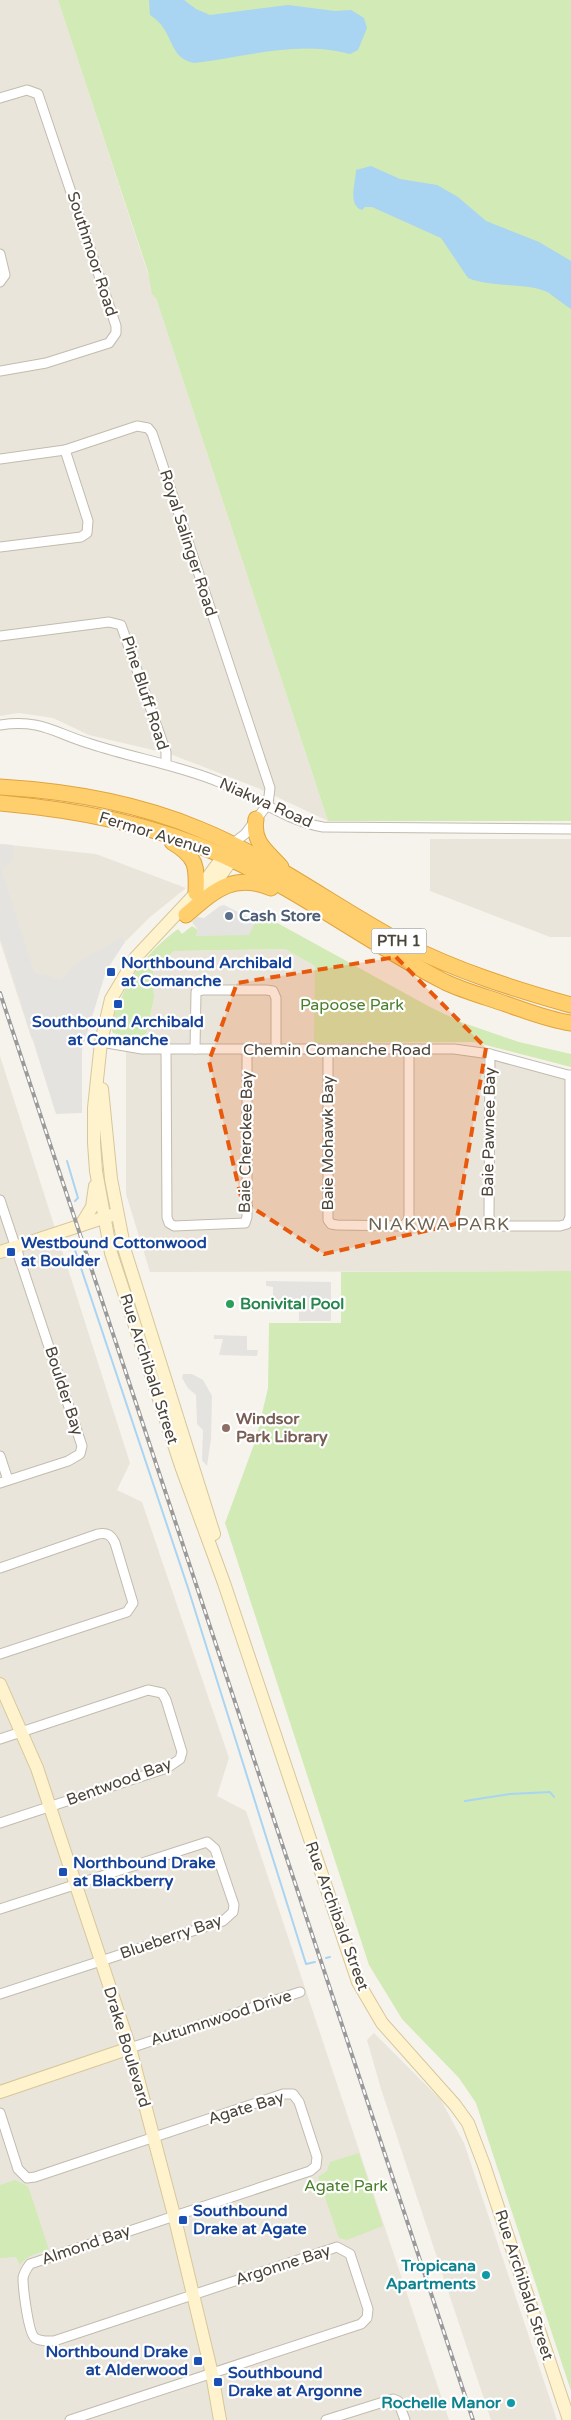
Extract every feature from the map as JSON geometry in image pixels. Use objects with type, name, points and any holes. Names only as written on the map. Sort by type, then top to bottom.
[{"type":"highway","name":"Fermor Avenue","points":[[0,787],[63,793],[122,805],[192,826],[290,877],[403,943],[442,962],[507,986],[571,1005]]},
{"type":"highway","name":"Fermor Avenue","points":[[0,803],[60,808],[119,820],[178,838],[235,848],[316,907],[446,982],[522,1010],[571,1023]]},
{"type":"highway","points":[[256,819],[254,828],[258,844],[290,877]]},
{"type":"highway","points":[[143,828],[183,848],[193,859],[197,869],[196,894]]},
{"type":"highway","points":[[186,915],[213,892],[238,882],[260,884],[316,907]]},
{"type":"main road","name":"Rue Archibald Street","points":[[235,848],[196,894],[147,944],[126,971],[114,992],[104,1022],[94,1114],[96,1171],[111,1253],[181,1466],[224,1583],[358,1982],[382,2023],[442,2087],[468,2123],[488,2174],[569,2420]]},
{"type":"main road","name":"Rue Archibald Street","points":[[147,944],[186,915],[205,897],[235,848]]},
{"type":"main road","name":"Rue Archibald Street","points":[[99,1060],[108,1150],[117,1213],[135,1287],[206,1505],[219,1550],[224,1583]]},
{"type":"main road","points":[[81,1225],[92,1207],[96,1171]]},
{"type":"main road","points":[[0,1252],[117,1213]]},
{"type":"main road","points":[[81,1225],[99,1230],[111,1253]]},
{"type":"main road","name":"Drake Boulevard","points":[[0,1684],[37,1768],[130,2048],[174,2215],[212,2374],[220,2420]]},
{"type":"main road","name":"Autumnwood Drive","points":[[0,2092],[130,2048]]},
{"type":"street","name":"Southmoor Road","points":[[0,98],[26,90],[38,94],[116,326],[116,333],[109,343],[46,363],[0,371]]},
{"type":"street","points":[[0,254],[5,275],[0,282]]},
{"type":"street","name":"Royal Salinger Road","points":[[0,460],[65,450],[137,426],[148,428],[152,433],[270,788],[268,804]]},
{"type":"street","points":[[0,548],[81,536],[86,533],[88,521],[65,450]]},
{"type":"street","name":"Pine Bluff Road","points":[[0,636],[109,622],[121,625],[166,752],[166,764]]},
{"type":"street","name":"Niakwa Road","points":[[0,725],[20,723],[41,725],[102,748],[166,764],[218,782],[268,804],[297,820],[324,827],[571,829]]},
{"type":"street","name":"Rue Archibald Street","points":[[235,848],[268,804]]},
{"type":"street","points":[[195,1049],[196,992],[202,990],[266,990],[273,991],[276,998],[276,1050]]},
{"type":"street","name":"Chemin Comanche Road","points":[[101,1042],[142,1049],[454,1049],[490,1054],[570,1076]]},
{"type":"street","name":"Baie Cherokee Bay","points":[[166,1049],[166,1217],[168,1223],[174,1226],[245,1223],[247,1217],[247,1050]]},
{"type":"street","name":"Baie Mohawk Bay","points":[[328,1050],[328,1220],[331,1224],[337,1225],[403,1226],[408,1221],[409,1215],[409,1050]]},
{"type":"street","name":"Baie Pawnee Bay","points":[[490,1054],[489,1216],[491,1223],[498,1226],[560,1226],[567,1224],[570,1217],[570,1076]]},
{"type":"street","name":"Boulder Bay","points":[[0,1200],[82,1446],[80,1454],[68,1461],[4,1481]]},
{"type":"street","points":[[0,1456],[4,1481]]},
{"type":"street","points":[[0,1568],[98,1534],[106,1533],[115,1543],[134,1603],[127,1612],[0,1654]]},
{"type":"street","name":"Bentwood Bay","points":[[0,1739],[148,1690],[162,1693],[166,1700],[182,1752],[180,1759],[174,1765],[0,1823]]},
{"type":"street","name":"Blueberry Bay","points":[[0,1909],[200,1842],[210,1844],[215,1849],[234,1905],[233,1912],[229,1917],[0,1994]]},
{"type":"street","name":"Autumnwood Drive","points":[[130,2048],[300,1992]]},
{"type":"street","name":"Agate Bay","points":[[155,2138],[283,2094],[293,2094],[299,2102],[317,2157],[316,2166],[310,2171],[174,2215]]},
{"type":"street","points":[[0,2113],[18,2169],[27,2178],[155,2138]]},
{"type":"street","name":"Almond Bay","points":[[174,2215],[30,2264],[23,2278],[30,2328],[37,2339],[45,2342],[54,2341],[193,2294]]},
{"type":"street","name":"Argonne Bay","points":[[70,2420],[361,2324],[367,2318],[368,2309],[350,2254],[337,2247],[193,2294]]},
{"type":"street","points":[[326,2420],[393,2399],[398,2401],[405,2420]]},
{"type":"highlighted area","points":[[396,957],[486,1048],[456,1224],[324,1254],[242,1201],[209,1061],[237,983]]},
{"type":"shaded area","points":[[0,0],[58,0],[328,821],[258,788],[170,754],[89,735],[53,718],[19,713],[0,716]]},
{"type":"shaded area","points":[[430,839],[571,839],[571,937],[550,937],[430,891]]},
{"type":"shaded area","points":[[0,844],[96,854],[186,888],[150,917],[126,941],[75,971],[32,1040],[0,941]]},
{"type":"shaded area","points":[[0,844],[13,845],[14,857],[2,871],[34,972],[62,979],[76,963],[122,937],[125,942],[106,971],[82,1050],[82,1113],[56,1114],[0,935]]},
{"type":"shaded area","points":[[224,905],[256,921],[249,935],[196,936],[198,930],[192,922],[197,917],[204,918]]},
{"type":"shaded area","points":[[285,949],[315,966],[315,1054],[455,1053],[489,1058],[571,1080],[571,1271],[150,1272],[126,1194],[126,1052],[154,1053],[154,1044],[145,1040],[154,998],[153,971],[174,951]]},
{"type":"shaded area","points":[[0,1056],[130,1463],[117,1490],[142,1502],[229,1758],[217,1796],[246,1811],[449,2420],[0,2420]]},
{"type":"shaded area","points":[[266,1281],[331,1282],[331,1321],[299,1321],[299,1308],[273,1308],[273,1287],[266,1286]]},
{"type":"shaded area","points":[[214,1335],[247,1336],[247,1350],[258,1350],[257,1356],[219,1355],[223,1339],[214,1339]]},
{"type":"shaded area","points":[[183,1374],[192,1374],[203,1380],[212,1396],[211,1439],[207,1466],[202,1460],[203,1430],[197,1424],[196,1395],[188,1388],[182,1378]]},
{"type":"shaded area","points":[[374,2033],[441,2100],[464,2143],[557,2420],[491,2420],[381,2089],[367,2040]]},
{"type":"green space","points":[[58,0],[571,0],[571,821],[328,821],[156,298],[152,294],[148,272]]},
{"type":"green space","name":"Papoose Park","points":[[261,914],[430,1007],[461,1022],[519,1042],[571,1054],[571,1067],[474,1042],[314,1043],[315,966],[285,949],[174,951],[153,971],[154,998],[145,1040],[154,1044],[113,1033],[112,1022],[133,976],[149,955],[168,937],[178,929],[182,934],[192,926],[198,930],[196,936],[253,925]]},
{"type":"green space","points":[[571,1271],[571,2391],[476,2103],[459,2078],[402,2019],[369,1965],[225,1523],[256,1439],[268,1388],[269,1323],[341,1323],[341,1272]]},
{"type":"green space","name":"Agate Park","points":[[359,2153],[383,2226],[347,2240],[339,2238],[318,2177],[327,2171],[330,2162]]},
{"type":"green space","points":[[15,2180],[28,2186],[49,2250],[36,2253],[20,2265],[16,2257],[0,2258],[0,2185]]},
{"type":"water","points":[[149,0],[184,0],[196,9],[210,15],[288,5],[335,11],[351,10],[364,18],[367,28],[358,50],[350,54],[330,50],[291,49],[194,63],[179,56],[164,28],[150,15]]},
{"type":"water","points":[[371,166],[400,179],[437,185],[458,197],[486,221],[539,242],[571,261],[571,309],[549,293],[532,287],[488,283],[468,278],[441,238],[372,207],[365,207],[362,210],[357,207],[353,193],[356,170]]},
{"type":"waterway","points":[[67,1161],[78,1198],[75,1201]]},
{"type":"waterway","points":[[72,1241],[188,1588],[306,1964],[315,1962]]},
{"type":"waterway","points":[[465,1801],[510,1794],[550,1792],[554,1797]]},
{"type":"waterway","points":[[326,1958],[330,1957]]},
{"type":"railway","points":[[0,993],[473,2420]]},
{"type":"place","name":"Cash Store","points":[[229,916]]},
{"type":"place","name":"Northbound Archibald at Comanche","points":[[111,972]]},
{"type":"place","name":"Southbound Archibald at Comanche","points":[[118,1004]]},
{"type":"place","name":"Westbound Cottonwood at Boulder","points":[[11,1252]]},
{"type":"place","name":"Bonivital Pool","points":[[230,1304]]},
{"type":"place","name":"Windsor Park Library","points":[[226,1428]]},
{"type":"place","name":"Northbound Drake at Blackberry","points":[[63,1872]]},
{"type":"place","name":"Southbound Drake at Agate","points":[[183,2220]]},
{"type":"place","name":"Tropicana Apartments","points":[[486,2275]]},
{"type":"place","name":"Northbound Drake at Alderwood","points":[[198,2361]]},
{"type":"place","name":"Southbound Drake at Argonne","points":[[218,2382]]},
{"type":"place","name":"Rochelle Manor","points":[[511,2403]]},
{"type":"district","name":"NIAKWA PARK","points":[[439,1224]]}]
